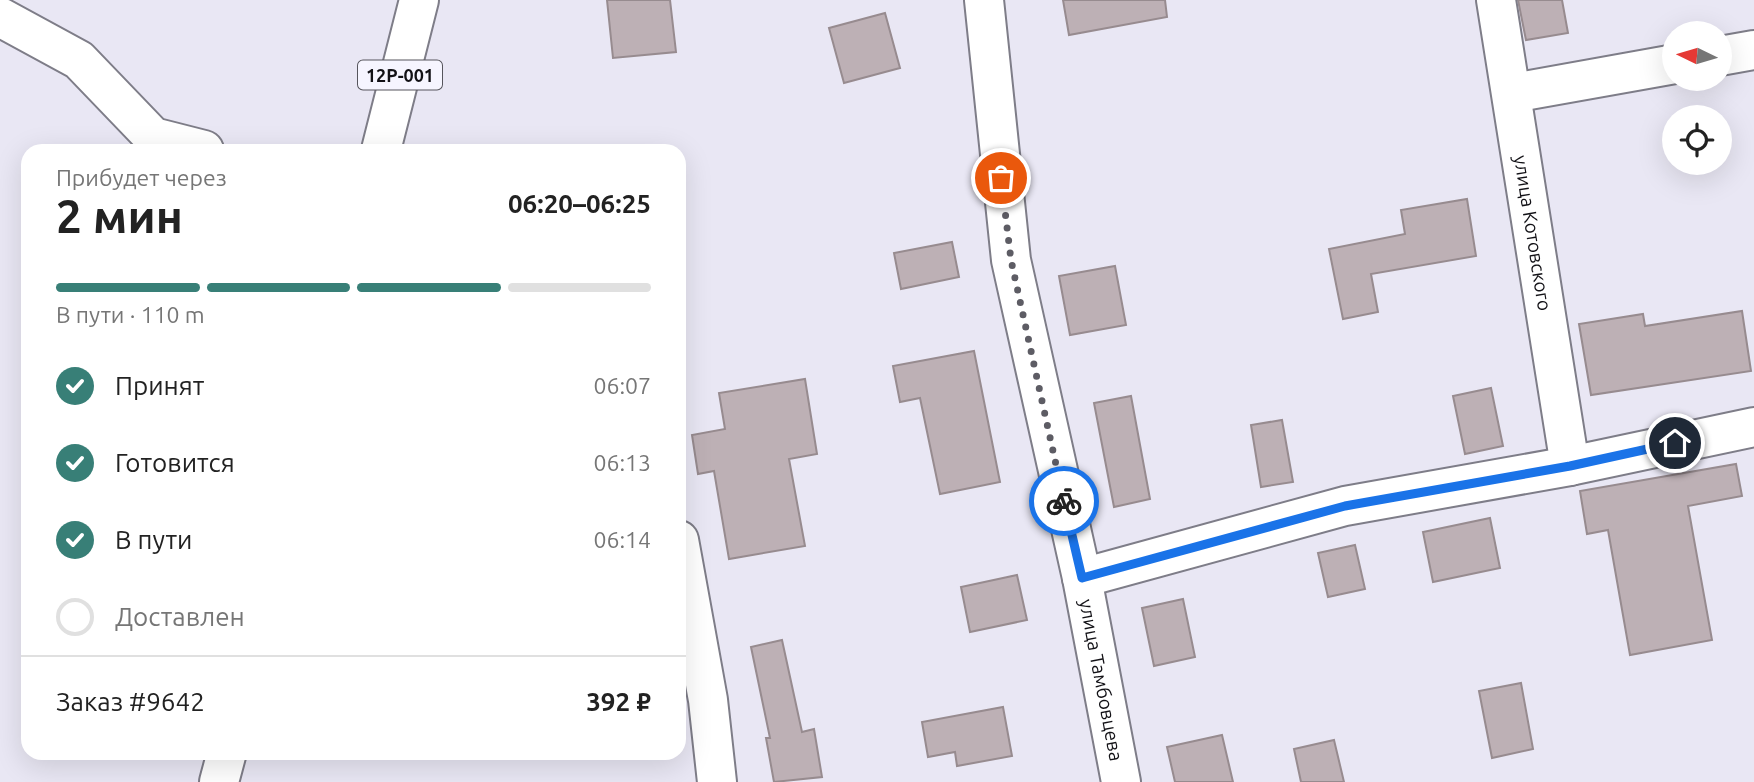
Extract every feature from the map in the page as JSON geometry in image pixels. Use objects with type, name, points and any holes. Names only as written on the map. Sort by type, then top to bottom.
[{"type":"street","name":"12Р-001","points":[[383,144],[419,0]]},
{"type":"street","name":"улица Тамбовцева","points":[[984,0],[1011,260],[1082,578],[1121,782]]},
{"type":"street","name":"улица Котовского","points":[[1496,0],[1513,93],[1570,466]]},
{"type":"street","points":[[0,17],[79,60],[153,136],[182,144]]},
{"type":"street","points":[[1732,54],[1754,50]]},
{"type":"street","points":[[1513,93],[1662,66]]},
{"type":"street","points":[[1082,578],[1345,506],[1570,466],[1754,427]]},
{"type":"street","points":[[686,579],[708,700],[717,782]]},
{"type":"building","points":[[607,0],[670,0],[676,52],[613,58]]},
{"type":"building","points":[[1063,0],[1165,0],[1167,17],[1069,35]]},
{"type":"building","points":[[1518,0],[1562,0],[1568,33],[1526,40]]},
{"type":"building","points":[[885,13],[900,68],[844,83],[829,28]]},
{"type":"building","points":[[1467,199],[1476,256],[1371,274],[1378,312],[1343,319],[1329,249],[1405,234],[1401,210]]},
{"type":"building","points":[[952,242],[959,277],[901,289],[894,253]]},
{"type":"building","points":[[1115,266],[1126,325],[1070,335],[1059,276]]},
{"type":"building","points":[[1742,311],[1751,371],[1591,395],[1579,324],[1643,314],[1645,326]]},
{"type":"building","points":[[974,351],[1000,482],[940,494],[920,398],[900,402],[893,366]]},
{"type":"building","points":[[805,379],[817,454],[789,459],[805,546],[729,559],[714,471],[698,474],[692,435],[725,429],[719,393]]},
{"type":"building","points":[[1491,388],[1503,446],[1465,454],[1453,396]]},
{"type":"building","points":[[1131,396],[1150,499],[1114,507],[1094,403]]},
{"type":"building","points":[[1282,420],[1293,482],[1261,487],[1251,425]]},
{"type":"building","points":[[1736,464],[1742,496],[1688,506],[1712,640],[1630,655],[1608,530],[1587,534],[1580,491]]},
{"type":"building","points":[[1490,518],[1500,568],[1433,582],[1423,532]]},
{"type":"building","points":[[1355,545],[1365,589],[1328,597],[1318,553]]},
{"type":"building","points":[[1017,575],[1027,620],[970,632],[961,587]]},
{"type":"building","points":[[1183,599],[1195,657],[1154,666],[1142,608]]},
{"type":"building","points":[[782,640],[802,732],[814,729],[822,777],[774,782],[766,738],[770,738],[751,647]]},
{"type":"building","points":[[1521,683],[1533,749],[1492,758],[1479,691]]},
{"type":"building","points":[[1003,707],[1012,756],[957,766],[955,752],[928,757],[922,722]]},
{"type":"building","points":[[1222,735],[1233,782],[1175,782],[1167,747]]},
{"type":"building","points":[[1334,740],[1344,782],[1301,782],[1294,749]]},
{"type":"way so far","points":[[1001,178],[1011,260],[1064,501]]},
{"type":"route","points":[[1064,501],[1082,578],[1345,506],[1570,466],[1675,443]]}]
